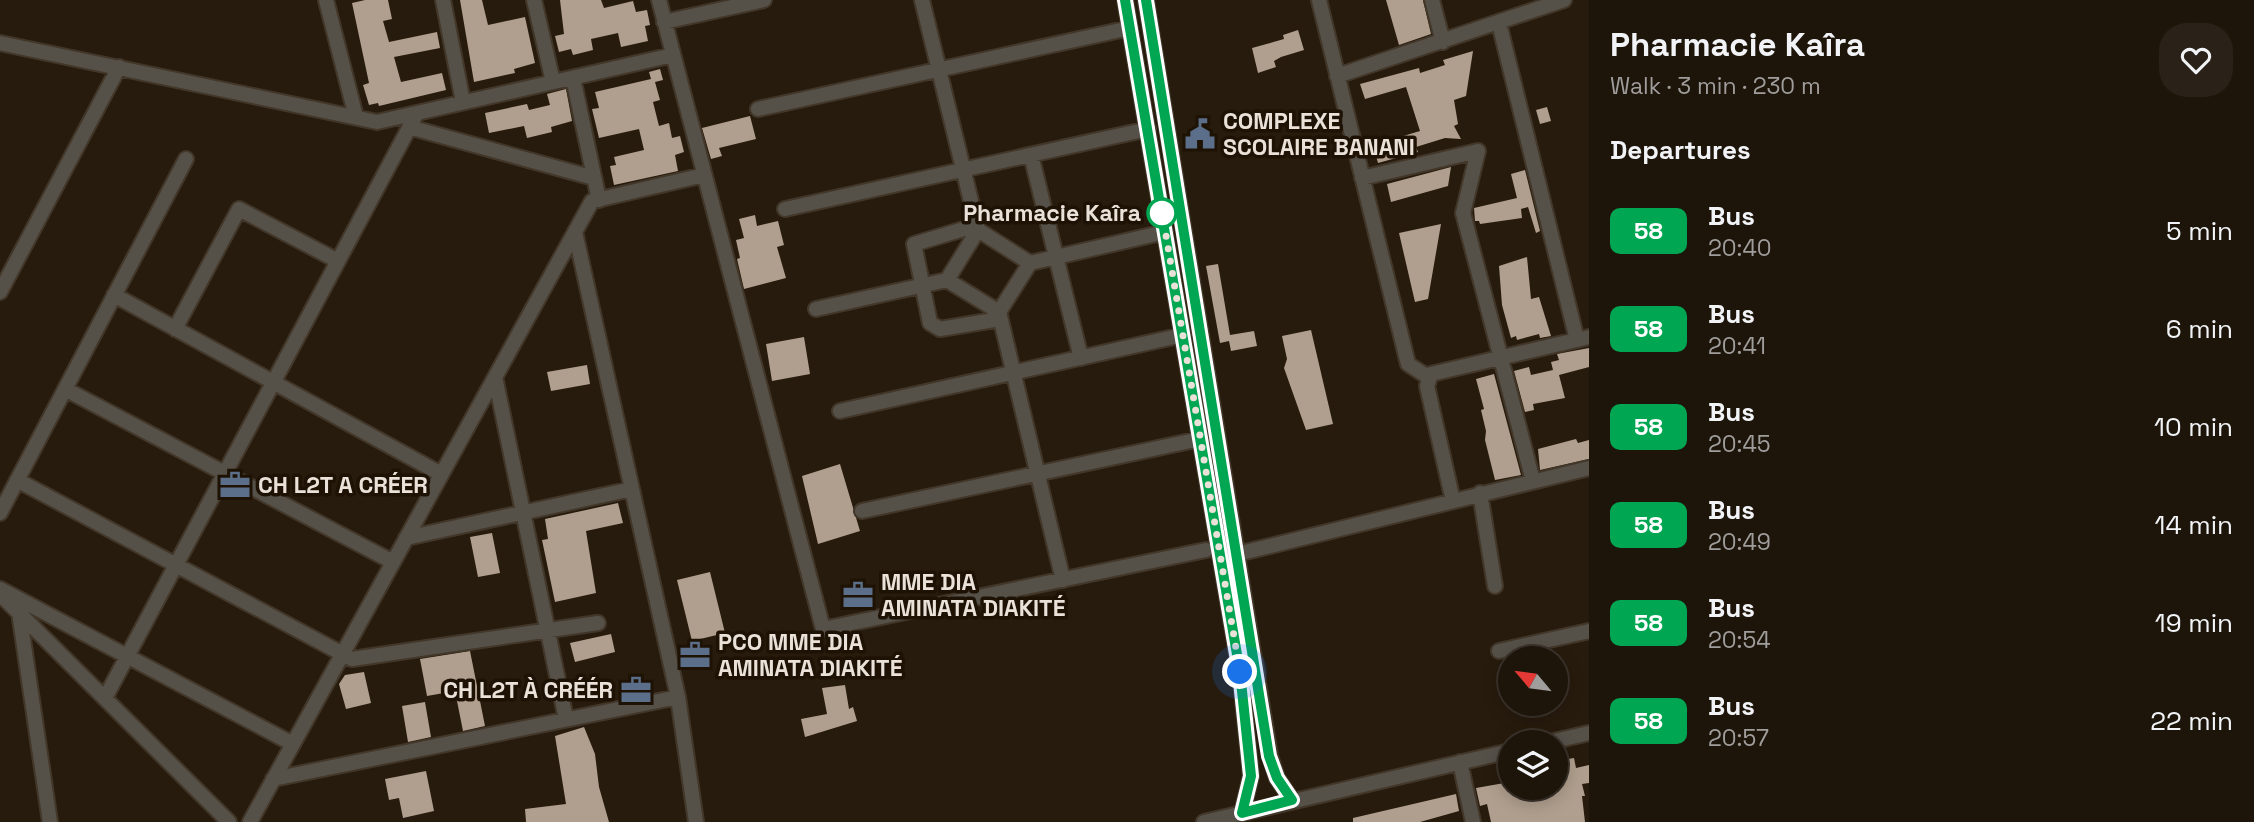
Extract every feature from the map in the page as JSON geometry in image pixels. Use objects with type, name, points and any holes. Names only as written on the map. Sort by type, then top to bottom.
[{"type":"street","points":[[443,0],[463,102]]},
{"type":"street","points":[[534,0],[552,82]]},
{"type":"street","points":[[659,0],[823,629],[1206,550]]},
{"type":"street","points":[[664,22],[764,0]]},
{"type":"street","points":[[922,0],[977,228],[1030,263],[1165,232]]},
{"type":"street","points":[[1125,0],[1240,672],[1251,776],[1242,813]]},
{"type":"street","points":[[1146,0],[1269,756],[1277,778],[1292,800]]},
{"type":"street","points":[[1319,0],[1408,364],[1428,377],[1453,501]]},
{"type":"street","points":[[1432,0],[1443,41]]},
{"type":"street","points":[[1337,76],[1564,0]]},
{"type":"street","points":[[330,2],[356,117]]},
{"type":"street","points":[[1428,377],[1435,371],[1583,339],[1499,23]]},
{"type":"street","points":[[758,110],[1130,28]]},
{"type":"street","points":[[0,43],[377,121],[673,55]]},
{"type":"street","points":[[0,292],[119,67]]},
{"type":"street","points":[[573,78],[599,200]]},
{"type":"street","points":[[105,698],[417,113]]},
{"type":"street","points":[[409,127],[594,178]]},
{"type":"street","points":[[785,209],[1148,129]]},
{"type":"street","points":[[1362,178],[1478,150],[1463,213],[1534,481]]},
{"type":"street","points":[[1031,155],[1081,358]]},
{"type":"street","points":[[0,513],[186,159]]},
{"type":"street","points":[[250,822],[592,201],[704,175]]},
{"type":"street","points":[[175,329],[239,209],[338,261]]},
{"type":"street","points":[[816,309],[947,280],[977,228]]},
{"type":"street","points":[[977,228],[914,243],[930,323],[937,329],[1000,316]]},
{"type":"street","points":[[575,232],[678,697],[696,822]]},
{"type":"street","points":[[1030,263],[1000,316],[1063,580]]},
{"type":"street","points":[[947,280],[1000,316]]},
{"type":"street","points":[[114,295],[442,474]]},
{"type":"street","points":[[839,411],[1183,335]]},
{"type":"street","points":[[495,377],[566,719]]},
{"type":"street","points":[[65,390],[393,562]]},
{"type":"street","points":[[862,511],[1200,439]]},
{"type":"street","points":[[1237,554],[1589,468]]},
{"type":"street","points":[[17,480],[352,659],[598,623]]},
{"type":"street","points":[[406,538],[632,489]]},
{"type":"street","points":[[1480,493],[1495,586]]},
{"type":"street","points":[[0,591],[293,744]]},
{"type":"street","points":[[0,591],[229,822]]},
{"type":"street","points":[[19,612],[50,822]]},
{"type":"street","points":[[1522,646],[1589,631]]},
{"type":"street","points":[[273,779],[678,697]]},
{"type":"street","points":[[1568,738],[1589,733]]},
{"type":"street","points":[[1204,822],[1498,754]]},
{"type":"street","points":[[1460,762],[1474,822]]},
{"type":"building","points":[[388,0],[392,19],[383,21],[389,42],[437,32],[440,48],[394,57],[401,82],[442,73],[446,90],[379,106],[378,103],[369,105],[363,85],[369,83],[352,3]]},
{"type":"building","points":[[460,0],[482,0],[488,25],[525,17],[535,63],[514,69],[515,73],[474,82]]},
{"type":"building","points":[[560,0],[601,0],[604,8],[633,1],[636,12],[647,10],[650,25],[645,26],[648,41],[621,47],[618,33],[591,39],[593,50],[573,55],[571,49],[559,52],[555,36],[564,34]]},
{"type":"building","points":[[1386,0],[1423,0],[1431,34],[1399,45]]},
{"type":"building","points":[[1298,30],[1304,50],[1281,57],[1274,61],[1276,67],[1258,73],[1252,48],[1284,39],[1283,35]]},
{"type":"building","points":[[1473,51],[1466,96],[1454,100],[1458,124],[1454,126],[1461,139],[1445,138],[1416,147],[1418,152],[1378,163],[1373,145],[1420,131],[1406,87],[1365,99],[1360,84],[1419,68],[1420,73],[1445,65],[1443,60]]},
{"type":"building","points":[[660,69],[663,80],[655,82],[660,100],[653,102],[659,126],[669,123],[672,138],[680,136],[684,152],[675,155],[678,171],[614,185],[610,166],[616,165],[614,157],[644,150],[639,129],[599,138],[592,109],[599,108],[595,92],[651,79],[649,72]]},
{"type":"building","points":[[566,89],[572,121],[551,127],[552,132],[527,138],[524,126],[489,133],[485,113],[527,104],[529,110],[550,105],[547,94]]},
{"type":"building","points":[[1547,107],[1551,121],[1540,124],[1536,110]]},
{"type":"building","points":[[750,116],[756,139],[719,148],[722,156],[711,159],[702,128]]},
{"type":"building","points":[[1451,167],[1448,186],[1391,202],[1387,184]]},
{"type":"building","points":[[1525,170],[1540,231],[1536,233],[1528,207],[1521,209],[1522,218],[1480,224],[1475,221],[1474,208],[1517,198],[1511,174]]},
{"type":"building","points":[[755,215],[757,226],[778,221],[784,245],[777,247],[786,278],[744,289],[737,259],[740,258],[736,240],[744,238],[739,219]]},
{"type":"building","points":[[1441,224],[1428,299],[1415,302],[1399,233]]},
{"type":"building","points":[[1527,257],[1531,299],[1539,297],[1551,336],[1540,338],[1539,334],[1517,340],[1516,336],[1511,338],[1502,305],[1499,266]]},
{"type":"building","points":[[1218,264],[1230,335],[1254,331],[1257,346],[1231,351],[1229,341],[1220,343],[1206,266]]},
{"type":"building","points":[[1311,330],[1333,424],[1306,430],[1284,368],[1287,359],[1282,336]]},
{"type":"building","points":[[804,337],[810,374],[772,381],[766,344]]},
{"type":"building","points":[[1589,348],[1589,367],[1559,375],[1565,398],[1533,404],[1534,410],[1525,412],[1514,371],[1529,367],[1531,375],[1553,370],[1551,362],[1559,360],[1557,354]]},
{"type":"building","points":[[587,365],[590,384],[551,391],[547,372]]},
{"type":"building","points":[[1494,374],[1521,475],[1495,480],[1485,440],[1486,431],[1481,410],[1484,409],[1476,379]]},
{"type":"building","points":[[1576,439],[1578,443],[1589,440],[1589,459],[1540,470],[1538,449]]},
{"type":"building","points":[[840,464],[860,531],[818,544],[802,476]]},
{"type":"building","points":[[618,503],[623,523],[586,531],[596,593],[555,602],[542,540],[548,539],[545,519]]},
{"type":"building","points":[[492,533],[500,573],[478,577],[470,537]]},
{"type":"building","points":[[710,572],[725,633],[692,641],[677,580]]},
{"type":"building","points":[[611,634],[615,652],[575,662],[570,643]]},
{"type":"building","points":[[470,651],[485,726],[463,731],[455,691],[427,696],[420,659]]},
{"type":"building","points":[[364,672],[371,703],[346,709],[339,684],[345,675]]},
{"type":"building","points":[[845,685],[849,709],[853,707],[857,721],[805,737],[801,719],[827,714],[822,688]]},
{"type":"building","points":[[425,702],[431,737],[408,742],[402,706]]},
{"type":"building","points":[[584,727],[595,754],[599,787],[609,822],[526,822],[525,809],[566,804],[555,736]]},
{"type":"building","points":[[1574,758],[1576,768],[1589,765],[1589,783],[1582,784],[1585,822],[1491,822],[1487,804],[1480,806],[1476,788],[1498,784],[1498,800],[1568,800],[1568,759]]},
{"type":"building","points":[[426,771],[434,811],[403,818],[399,798],[389,800],[385,779]]},
{"type":"building","points":[[1456,794],[1459,811],[1420,822],[1353,822],[1353,818]]},
{"type":"bus line","name":"58","points":[[1125,0],[1240,672],[1251,776],[1242,813],[1292,800],[1277,778],[1269,756],[1146,0]]},
{"type":"place","name":"COMPLEXE SCOLAIRE BANANI","points":[[1200,134]]},
{"type":"place","name":"Pharmacie Kaîra","points":[[1162,213]]},
{"type":"place","name":"CH L2T A CRÉER","points":[[235,485]]},
{"type":"place","name":"MME DIA AMINATA DIAKITÉ","points":[[858,595]]},
{"type":"place","name":"PCO MME DIA AMINATA DIAKITÉ","points":[[695,655]]},
{"type":"place","name":"CH L2T À CRÉÉR","points":[[636,690]]},
{"type":"route","points":[[1162,213],[1161,206],[1240,672]]}]
